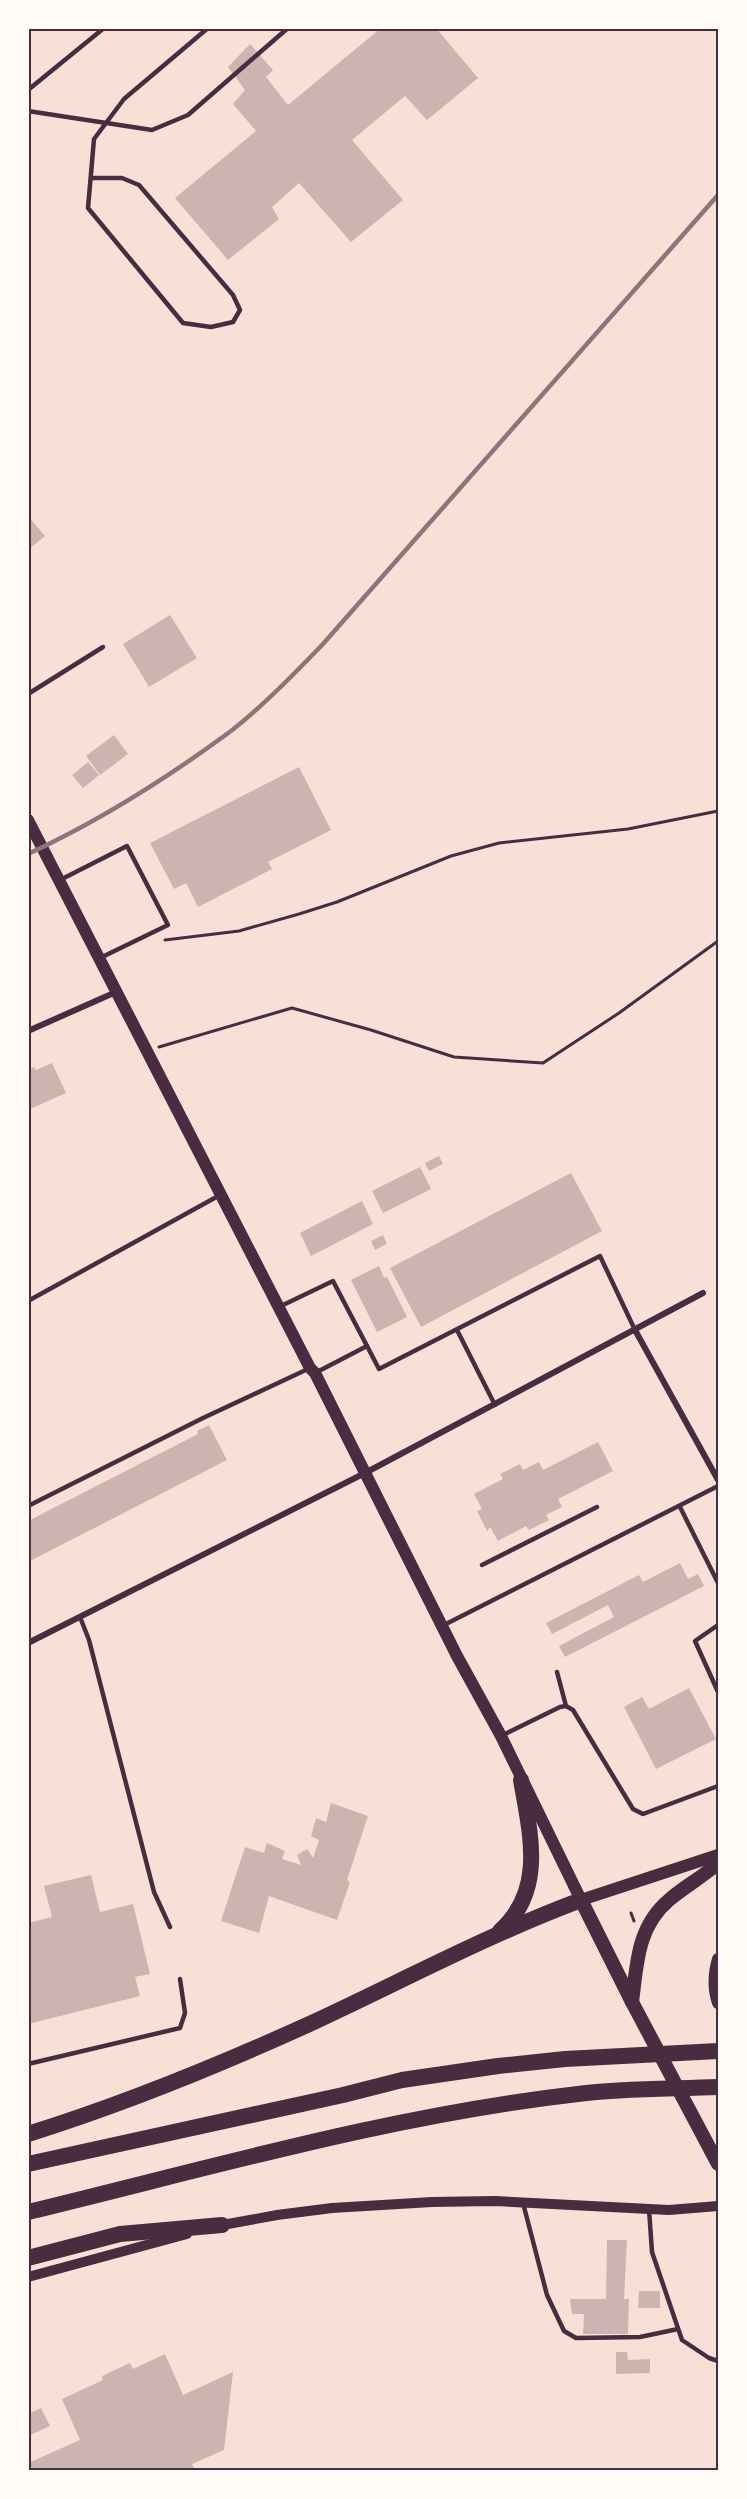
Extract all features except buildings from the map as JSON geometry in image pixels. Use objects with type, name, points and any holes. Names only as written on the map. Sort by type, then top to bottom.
[{"type":"highway","points":[[495,1936],[511,1922],[527,1891],[533,1847],[522,1780]]},
{"type":"highway","points":[[28,2134],[111,2108],[212,2067],[317,2020],[438,1961],[581,1900]]},
{"type":"highway","points":[[28,2164],[402,2080],[565,2059],[718,2051]]},
{"type":"highway","points":[[28,2212],[384,2126],[457,2112],[580,2093],[718,2087]]},
{"type":"highway","points":[[28,2258],[120,2234],[222,2225]]},
{"type":"main road","points":[[28,820],[442,1626],[501,1736],[632,2002],[718,2164]]},
{"type":"main road","points":[[581,1900],[718,1855]]},
{"type":"main road","points":[[632,2002],[639,1947],[654,1914],[669,1899],[718,1863]]},
{"type":"main road","points":[[718,1959],[715,1970],[715,1994],[718,2003]]},
{"type":"street","points":[[28,1031],[116,992]]},
{"type":"street","points":[[28,1643],[365,1473],[703,1293]]},
{"type":"street","points":[[635,1330],[718,1480]]},
{"type":"street","points":[[28,2277],[222,2225],[332,2208],[432,2202],[523,2202],[669,2210],[718,2205]]},
{"type":"lane","points":[[28,90],[104,28]]},
{"type":"lane","points":[[91,178],[122,178],[139,185],[233,295],[240,310],[233,322],[211,327],[183,324],[88,208],[94,139],[124,99],[208,28]]},
{"type":"lane","points":[[28,111],[152,130],[188,115],[288,28]]},
{"type":"lane","points":[[28,694],[103,647]]},
{"type":"lane","points":[[60,880],[127,846],[168,925],[99,958]]},
{"type":"lane","points":[[28,1301],[220,1194]]},
{"type":"lane","points":[[278,1307],[333,1281],[379,1369],[600,1256],[635,1330]]},
{"type":"lane","points":[[457,1330],[495,1405]]},
{"type":"lane","points":[[28,1506],[203,1418],[367,1346]]},
{"type":"lane","points":[[442,1626],[718,1486]]},
{"type":"lane","points":[[482,1565],[597,1507]]},
{"type":"lane","points":[[680,1507],[718,1583]]},
{"type":"lane","points":[[80,1617],[154,1892],[170,1927]]},
{"type":"lane","points":[[718,1625],[695,1641],[718,1692]]},
{"type":"lane","points":[[557,1672],[566,1706],[573,1710],[638,1813],[643,1814],[718,1786]]},
{"type":"lane","points":[[501,1736],[566,1706]]},
{"type":"lane","points":[[28,2064],[180,2028],[185,2013],[180,1979]]},
{"type":"lane","points":[[523,2202],[547,2295],[564,2331],[576,2338],[639,2337],[678,2329]]},
{"type":"lane","points":[[649,2209],[652,2252],[682,2340],[709,2358],[718,2361]]},
{"type":"path","points":[[156,940],[239,931],[337,902],[451,856],[499,843],[628,829],[718,811]]},
{"type":"path","points":[[147,1051],[292,1008],[371,1030],[454,1057],[543,1063],[718,941]]},
{"type":"path","points":[[631,1913],[635,1923]]},
{"type":"railway","points":[[28,854],[80,828],[158,781],[231,731],[255,711],[323,644],[718,195]]}]
